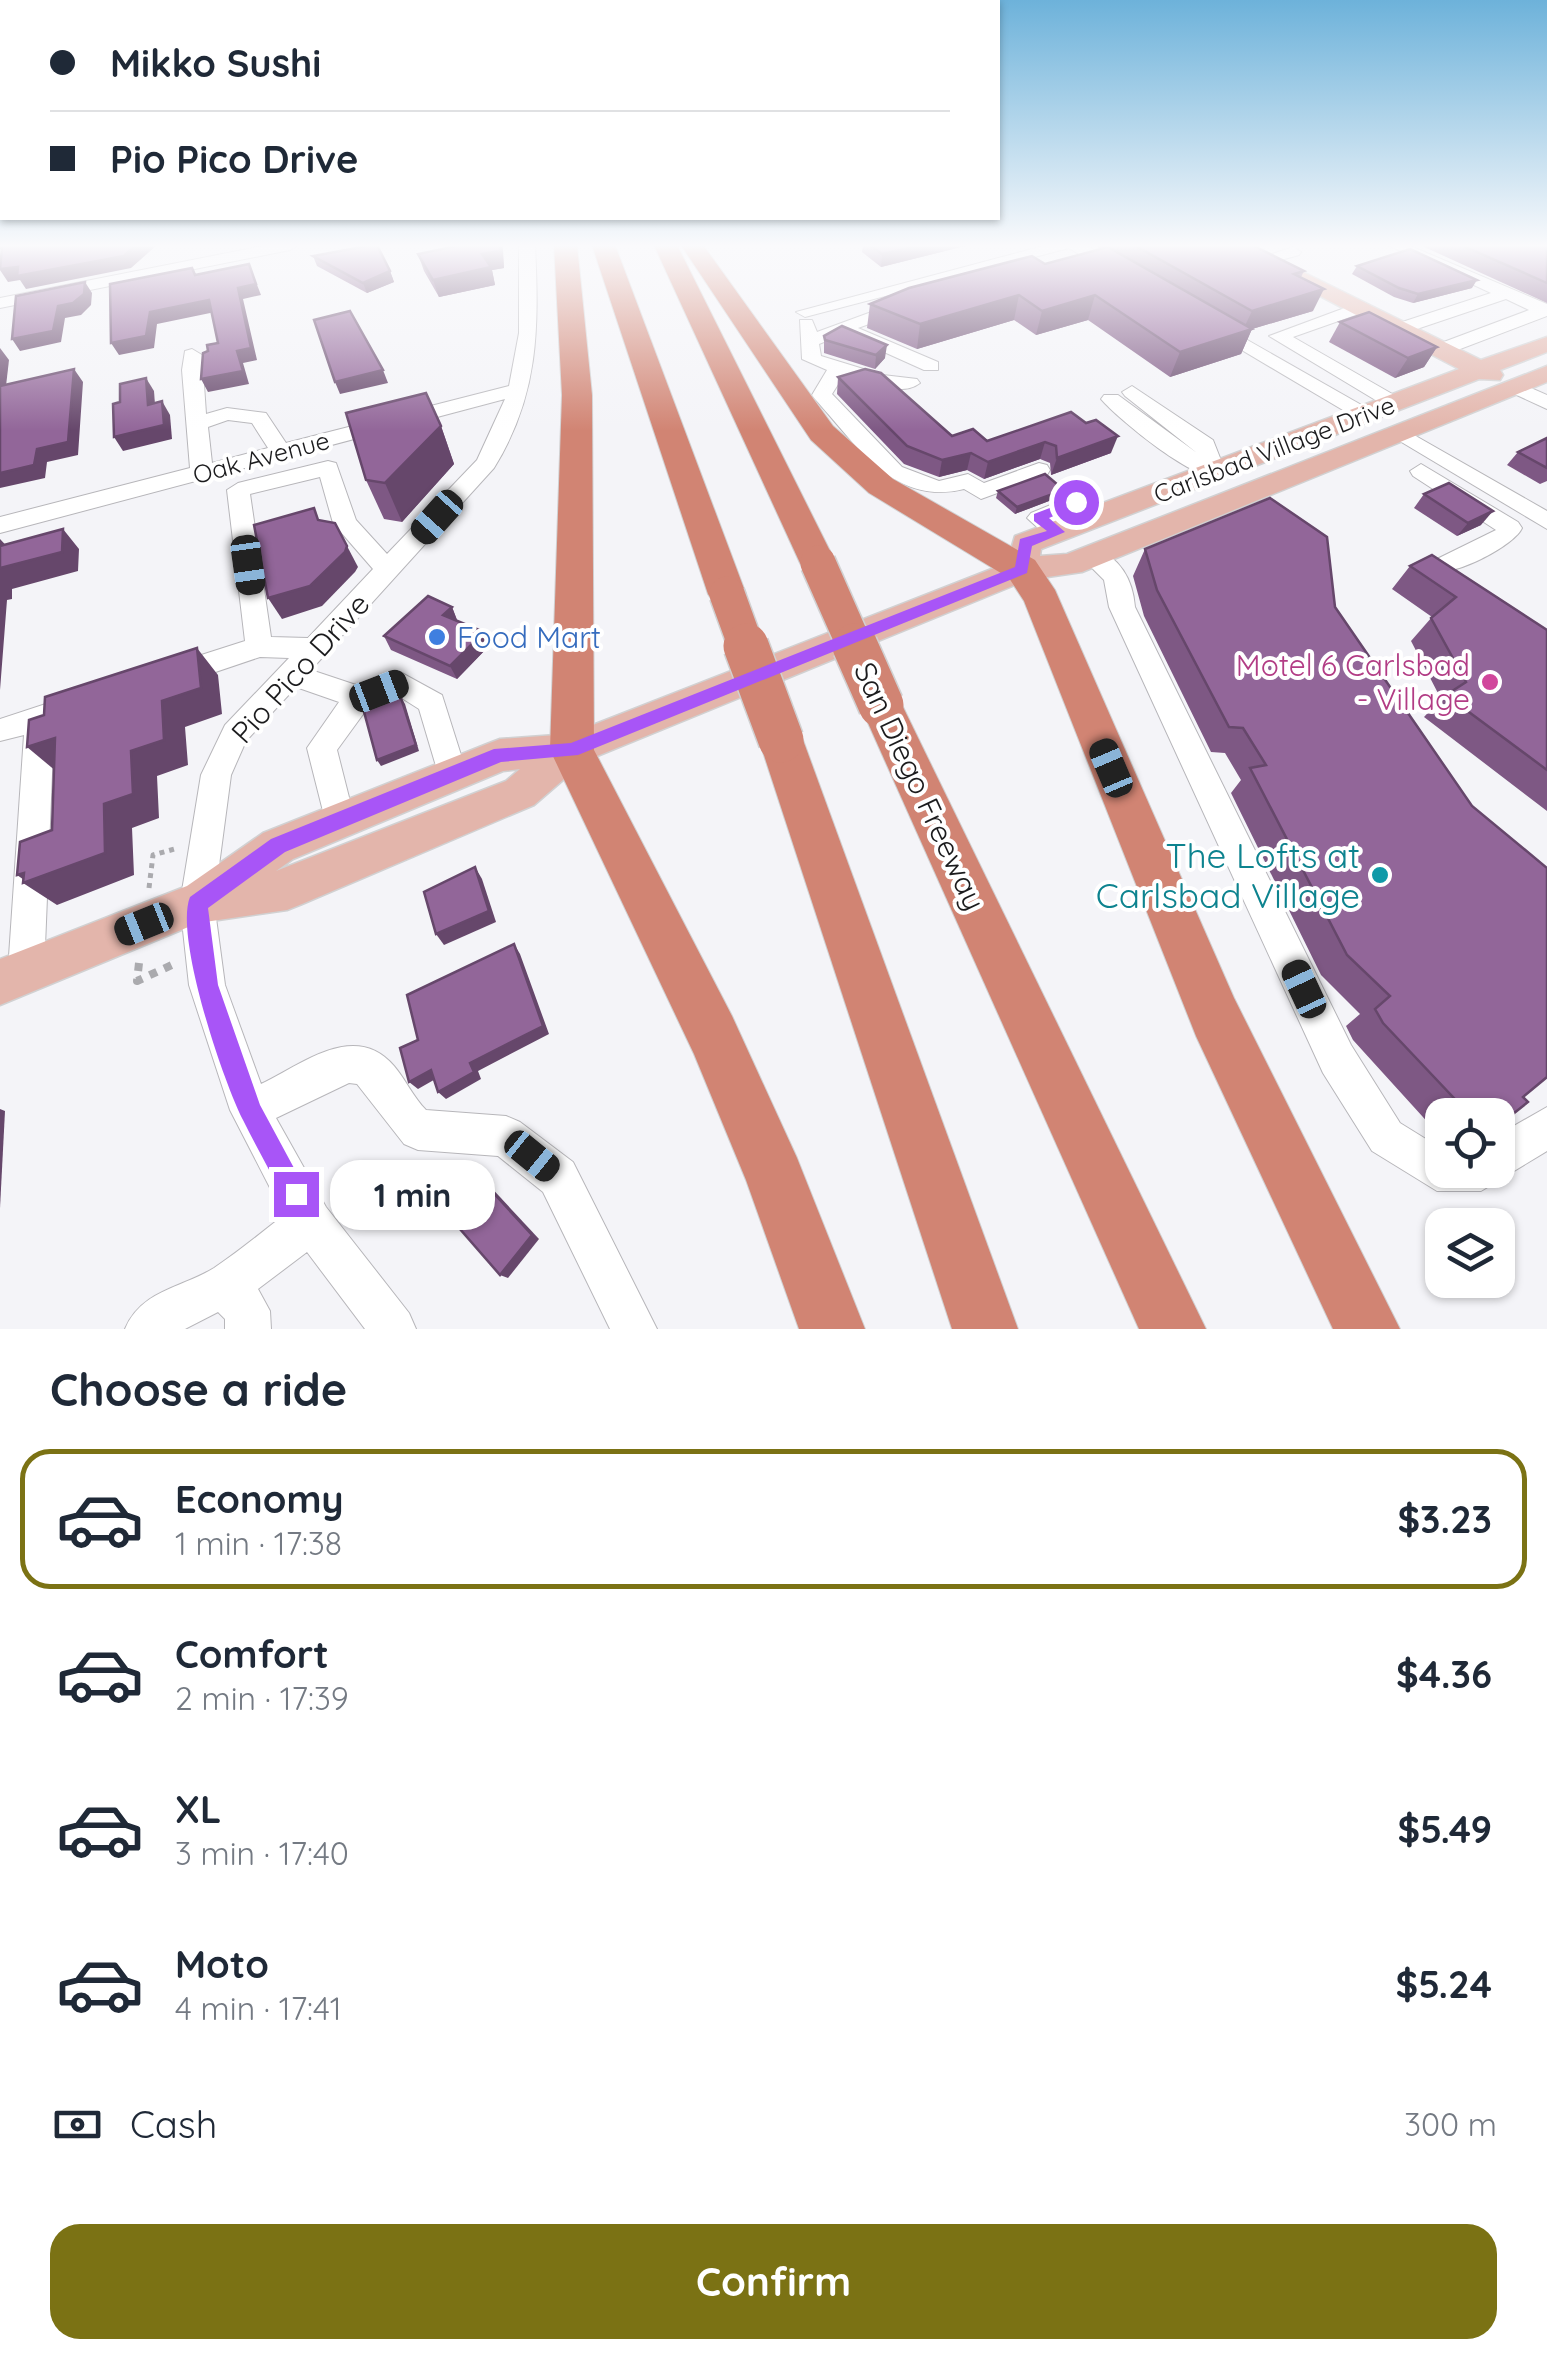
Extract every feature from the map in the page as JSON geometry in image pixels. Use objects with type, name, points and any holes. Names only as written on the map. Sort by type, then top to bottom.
[{"type":"highway","points":[[570,307],[577,395],[572,750],[588,790],[714,1036],[776,1179],[832,1329]]},
{"type":"highway","points":[[625,307],[781,740],[985,1329]]},
{"type":"highway","name":"San Diego Freeway","points":[[695,307],[818,563],[1172,1329]]},
{"type":"highway","points":[[736,307],[833,444],[880,486],[1040,551],[1042,598],[1216,1018],[1367,1329]]},
{"type":"main road","points":[[1358,308],[1515,387]]},
{"type":"main road","name":"Carlsbad Village Drive","points":[[13,976],[197,904],[287,890],[520,793],[572,750],[1214,473],[1547,344]]},
{"type":"main road","name":"Carlsbad Village Drive","points":[[1040,551],[1072,564],[1547,372]]},
{"type":"main road","points":[[1263,488],[1256,477],[1273,460],[1268,452]]},
{"type":"main road","points":[[1212,508],[1211,497],[1219,482],[1214,473]]},
{"type":"main road","name":"Carlsbad Village Drive","points":[[197,904],[278,846],[338,820],[500,754],[572,750]]},
{"type":"street","name":"Pio Pico Drive","points":[[393,1329],[311,1222],[250,1110],[207,985],[197,904],[216,775],[236,734],[486,463],[507,426],[521,389],[530,342],[529,307]]},
{"type":"street","points":[[805,312],[824,307]]},
{"type":"street","points":[[808,341],[844,329],[860,318],[900,307]]},
{"type":"street","points":[[1399,329],[1465,307]]},
{"type":"street","points":[[1358,308],[1278,336],[1394,403]]},
{"type":"street","points":[[1440,350],[1546,311]]},
{"type":"street","points":[[805,312],[931,366]]},
{"type":"street","points":[[805,312],[812,360],[881,381],[910,382]]},
{"type":"street","points":[[1189,312],[1365,414]]},
{"type":"street","points":[[192,355],[201,472]]},
{"type":"street","points":[[839,367],[822,394],[894,472],[937,490],[968,481],[981,492],[1040,470]]},
{"type":"street","points":[[1515,387],[1547,402]]},
{"type":"street","name":"Oak Avenue","points":[[0,525],[521,389]]},
{"type":"street","points":[[1122,395],[1176,450],[1214,473]]},
{"type":"street","points":[[198,424],[228,414],[258,418],[281,452]]},
{"type":"street","points":[[1400,433],[1547,521]]},
{"type":"street","points":[[259,646],[254,529],[238,490],[328,468],[330,509],[388,570]]},
{"type":"street","points":[[1421,471],[1510,528],[1508,534],[1446,565]]},
{"type":"street","points":[[1040,551],[1038,518],[1076,502]]},
{"type":"street","points":[[1092,556],[1114,570],[1122,583],[1122,606],[1337,1059],[1386,1137],[1425,1162]]},
{"type":"street","points":[[153,682],[259,646],[316,648]]},
{"type":"street","points":[[292,674],[359,698]]},
{"type":"street","points":[[338,820],[322,748],[359,698],[400,683],[432,703],[452,774]]},
{"type":"street","points":[[2,730],[96,700]]},
{"type":"street","points":[[13,976],[40,718]]},
{"type":"street","points":[[250,1110],[330,1066],[348,1064],[368,1068],[380,1078],[407,1122],[418,1130],[506,1136],[558,1177],[634,1329]]},
{"type":"street","points":[[1515,1149],[1547,1127]]},
{"type":"street","points":[[148,1329],[178,1306],[226,1286],[311,1222]]},
{"type":"street","points":[[226,1286],[247,1311],[248,1329]]},
{"type":"building","points":[[15,307],[58,307],[53,331],[12,339]]},
{"type":"building","points":[[110,307],[174,307],[150,312],[146,336],[111,343]]},
{"type":"building","points":[[210,307],[242,307],[251,348],[237,351],[243,371],[201,379],[203,353],[208,351],[207,345],[218,343]]},
{"type":"building","points":[[878,307],[978,307],[920,324]]},
{"type":"building","points":[[1113,307],[1213,307],[1252,329],[1180,352]]},
{"type":"building","points":[[350,311],[383,370],[335,382],[314,320]]},
{"type":"building","points":[[1369,312],[1437,347],[1408,358],[1340,322]]},
{"type":"building","points":[[842,326],[887,345],[876,355],[825,340],[824,336]]},
{"type":"building","points":[[74,369],[68,442],[37,449],[34,465],[0,473],[0,386]]},
{"type":"building","points":[[865,369],[881,373],[952,436],[973,429],[987,441],[1071,412],[1086,423],[1096,420],[1118,436],[1057,458],[1056,446],[1045,442],[988,462],[971,453],[942,460],[907,446],[838,377]]},
{"type":"building","points":[[146,378],[148,405],[162,401],[164,425],[114,437],[113,404],[120,402],[120,384]]},
{"type":"building","points":[[426,393],[441,426],[385,483],[366,480],[346,413]]},
{"type":"building","points":[[1547,438],[1547,468],[1518,452]]},
{"type":"building","points":[[1045,474],[1064,490],[1017,507],[998,491]]},
{"type":"building","points":[[1449,483],[1493,511],[1468,523],[1424,494]]},
{"type":"building","name":"The Lofts at Carlsbad Village","points":[[1270,498],[1327,537],[1335,607],[1472,806],[1547,868],[1547,1077],[1523,1097],[1528,1102],[1515,1112],[1515,1098],[1454,1098],[1383,1023],[1375,1009],[1390,996],[1347,955],[1250,768],[1266,765],[1243,728],[1229,727],[1157,590],[1145,549]]},
{"type":"building","points":[[314,508],[318,520],[335,523],[347,546],[345,552],[310,586],[268,598],[254,525]]},
{"type":"building","points":[[63,529],[62,552],[0,568],[0,546]]},
{"type":"building","points":[[1432,555],[1547,630],[1547,770],[1446,695],[1466,682],[1431,618],[1456,597],[1410,566]]},
{"type":"building","name":"Food Mart","points":[[428,596],[452,607],[443,615],[484,632],[450,666],[384,636]]},
{"type":"building","points":[[197,648],[201,688],[162,701],[164,740],[131,751],[133,794],[104,804],[105,853],[23,883],[24,873],[17,875],[20,842],[52,830],[55,738],[27,747],[29,720],[44,715],[45,697]]},
{"type":"building","points":[[394,693],[401,698],[416,745],[377,760],[363,708]]},
{"type":"building","points":[[475,867],[489,911],[436,934],[424,892]]},
{"type":"building","points":[[514,944],[543,1026],[470,1063],[474,1072],[438,1092],[431,1070],[409,1082],[400,1048],[418,1040],[407,995]]},
{"type":"building","points":[[478,1176],[532,1235],[500,1275],[446,1213]]},
{"type":"place","name":"Food Mart","points":[[437,637]]},
{"type":"place","name":"Motel 6 Carlsbad - Village","points":[[1490,682]]},
{"type":"place","name":"The Lofts at Carlsbad Village","points":[[1380,875]]},
{"type":"route","points":[[296,1194],[250,1110],[207,985],[197,904],[278,846],[500,754],[572,750],[1022,570],[1026,543],[1058,532],[1038,518],[1076,502]]}]
